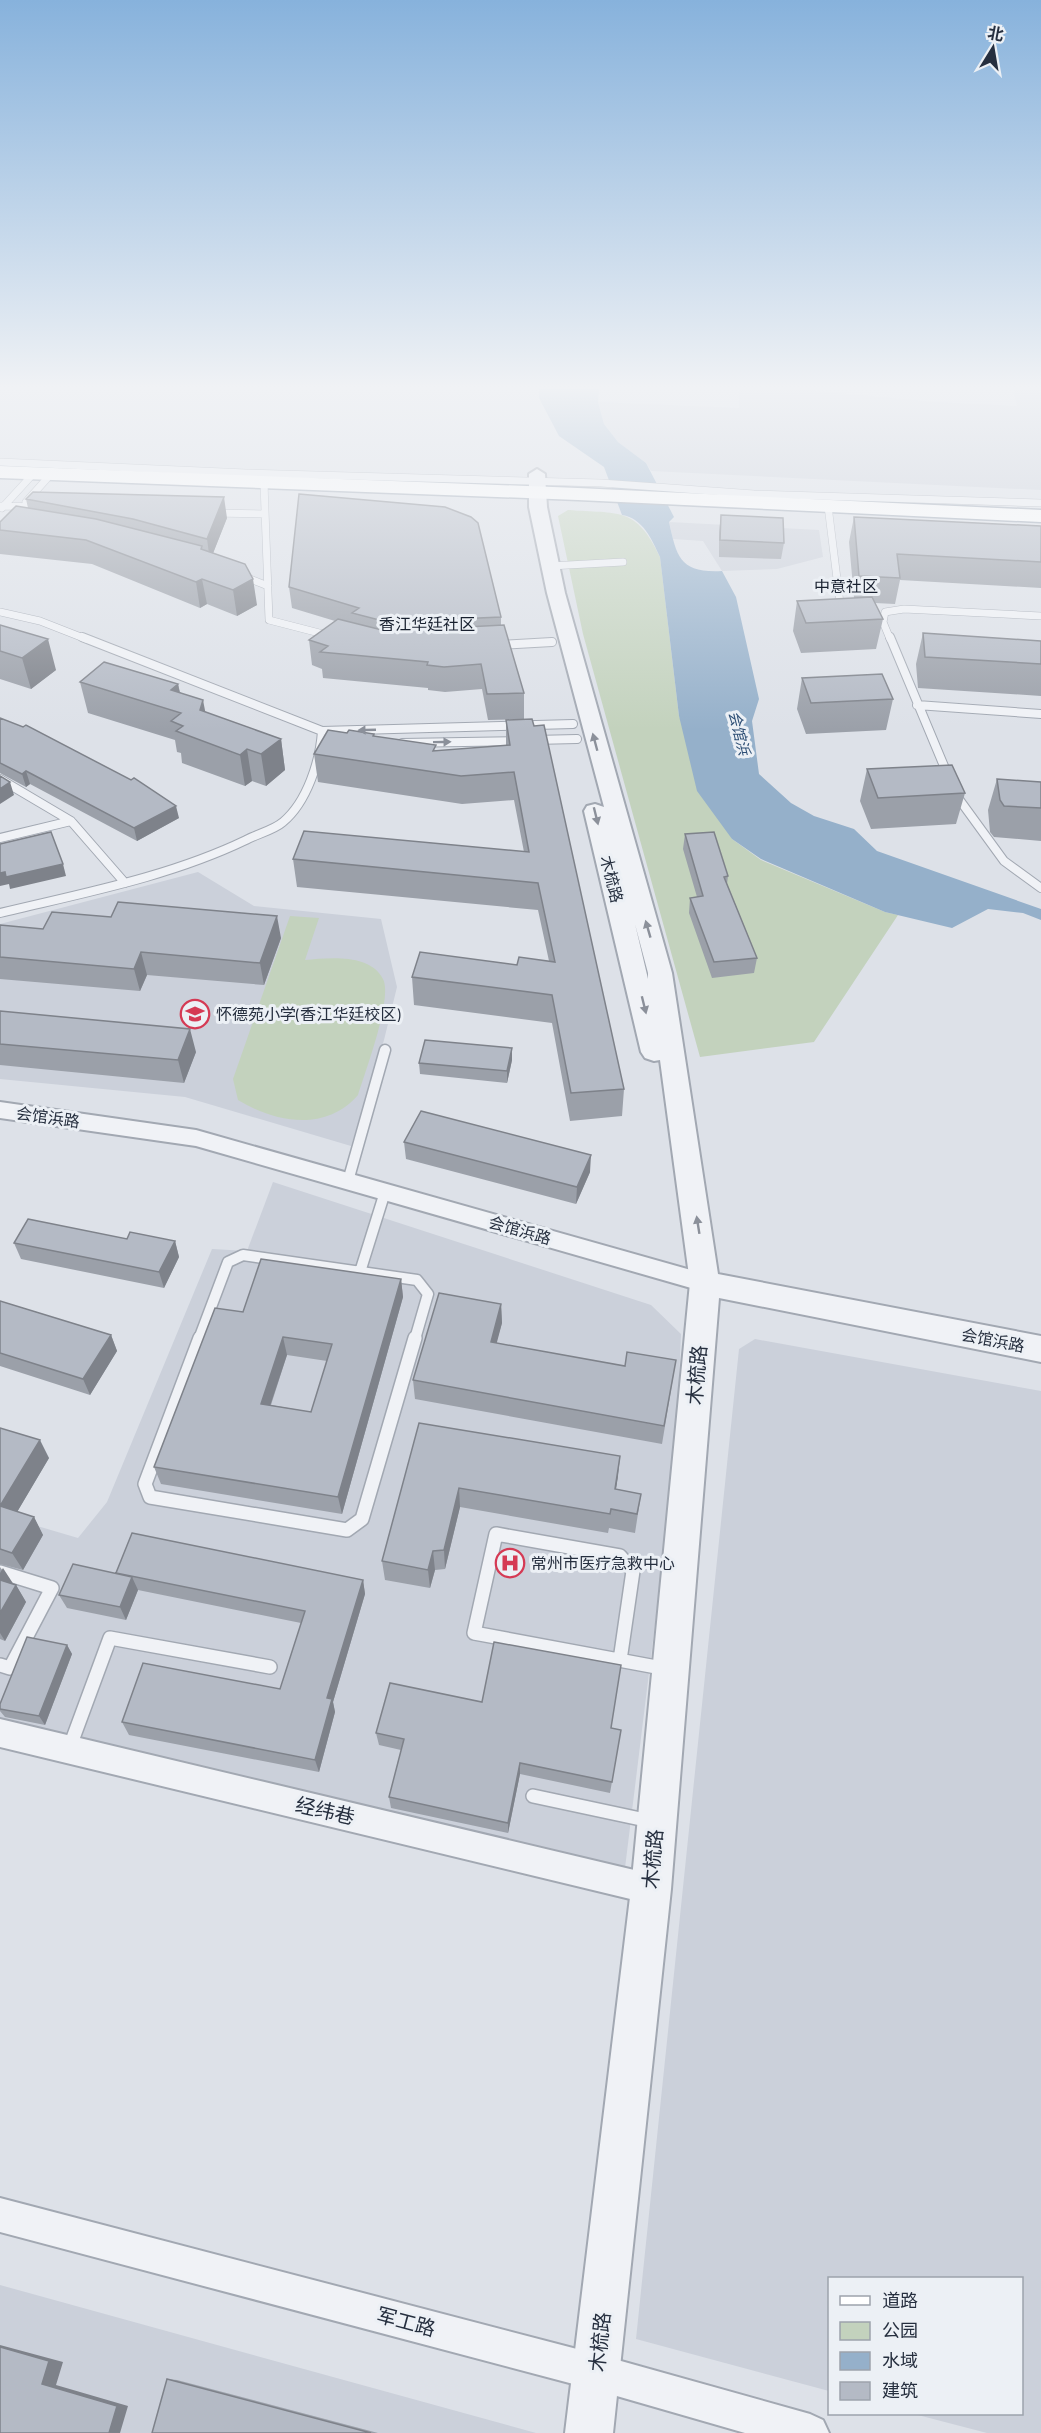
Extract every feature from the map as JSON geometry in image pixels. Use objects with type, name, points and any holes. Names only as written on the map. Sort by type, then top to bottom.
[{"type":"main road","points":[[793,503],[1041,516]]},
{"type":"street","name":"木梳路","points":[[520,503],[518,508],[651,1033],[682,1242],[705,1283]]},
{"type":"street","name":"木梳路","points":[[536,503],[590,726],[660,973],[705,1283],[651,1889],[589,2433]]},
{"type":"street","name":"会馆浜路","points":[[0,1110],[196,1137],[705,1283],[1041,1349]]},
{"type":"street","name":"经纬巷","points":[[0,1733],[651,1889]]},
{"type":"street","name":"军工路","points":[[0,2215],[596,2372],[810,2433]]},
{"type":"lane","points":[[15,515],[25,503]]},
{"type":"lane","points":[[265,503],[269,620],[345,639]]},
{"type":"lane","points":[[979,503],[1041,505]]},
{"type":"lane","points":[[828,506],[840,603],[860,612]]},
{"type":"lane","points":[[1,507],[45,508]]},
{"type":"lane","points":[[207,512],[265,514]]},
{"type":"lane","points":[[550,566],[622,562]]},
{"type":"lane","points":[[228,570],[268,586]]},
{"type":"lane","points":[[1041,616],[904,609],[885,612],[883,622],[959,801],[1004,861],[1041,888]]},
{"type":"lane","points":[[0,612],[40,621],[322,731],[575,732]]},
{"type":"lane","points":[[494,645],[552,642]]},
{"type":"lane","points":[[917,705],[1041,714]]},
{"type":"lane","points":[[0,913],[125,883],[213,856],[284,822],[307,791],[321,745],[322,731]]},
{"type":"lane","points":[[390,743],[575,732]]},
{"type":"lane","points":[[321,745],[332,744]]},
{"type":"lane","points":[[0,779],[70,821],[125,883]]},
{"type":"lane","points":[[0,838],[70,821]]},
{"type":"lane","points":[[348,1181],[385,1050]]},
{"type":"lane","points":[[360,1272],[385,1192]]},
{"type":"lane","points":[[243,1255],[360,1272],[417,1280],[428,1294],[362,1519],[347,1530],[150,1497],[145,1484],[228,1262],[243,1255]]},
{"type":"lane","points":[[620,1660],[633,1571],[620,1556],[496,1534],[474,1634],[670,1670]]},
{"type":"lane","points":[[0,1572],[52,1588],[10,1668],[0,1665]]},
{"type":"lane","points":[[69,1749],[110,1638],[270,1667]]},
{"type":"lane","points":[[533,1796],[657,1822]]},
{"type":"shaded area","points":[[669,522],[819,530],[823,557],[777,569],[722,571],[703,541],[673,539]]},
{"type":"shaded area","name":"怀德苑小学(香江华廷校区)","points":[[198,872],[254,906],[381,919],[397,987],[384,1040],[351,1146],[185,1097],[0,1079],[0,924]]},
{"type":"shaded area","points":[[273,1182],[651,1305],[681,1334],[676,1453],[625,1868],[0,1722],[0,1515],[78,1538],[107,1502],[212,1249],[247,1251]]},
{"type":"shaded area","points":[[755,1339],[1041,1391],[1041,2433],[987,2433],[918,2415],[1023,2415],[1023,2277],[828,2277],[828,2391],[636,2339],[739,1349]]},
{"type":"shaded area","points":[[0,2285],[536,2433],[0,2433]]},
{"type":"green space","points":[[568,510],[613,513],[634,521],[643,529],[660,557],[679,716],[732,839],[761,860],[885,912],[898,915],[814,1042],[700,1057],[583,634],[558,516]]},
{"type":"green space","points":[[290,916],[319,918],[305,960],[336,958],[359,961],[377,971],[383,979],[385,988],[381,1018],[358,1095],[345,1107],[331,1115],[316,1119],[284,1118],[253,1108],[238,1100],[233,1079]]},
{"type":"water","name":"会馆浜","points":[[617,503],[667,503],[674,517],[669,522],[675,545],[683,561],[697,569],[722,571],[736,597],[759,699],[752,721],[759,774],[791,803],[814,816],[854,829],[877,851],[1041,909],[1041,920],[1023,913],[988,909],[952,928],[885,912],[761,859],[732,839],[697,791],[679,716],[660,557],[641,525],[636,520],[622,515]]},
{"type":"building","points":[[45,503],[222,503],[207,539],[133,519]]},
{"type":"building","points":[[298,503],[395,503],[445,507],[471,517],[478,523],[501,617],[387,622],[352,613],[359,608],[289,587]]},
{"type":"building","points":[[16,506],[96,519],[202,546],[201,549],[245,564],[253,579],[233,590],[202,579],[196,582],[86,540],[0,530],[0,522]]},
{"type":"building","points":[[721,515],[783,518],[784,543],[720,540]]},
{"type":"building","points":[[854,517],[1041,526],[1041,562],[897,554],[900,578],[859,576]]},
{"type":"building","points":[[872,597],[883,619],[806,623],[797,601]]},
{"type":"building","points":[[338,619],[386,631],[504,625],[524,693],[487,694],[481,664],[444,667],[427,665],[428,662],[320,652],[328,646],[309,640]]},
{"type":"building","points":[[0,625],[48,639],[22,658],[0,651]]},
{"type":"building","points":[[923,633],[1041,641],[1041,664],[925,657]]},
{"type":"building","points":[[104,662],[178,684],[171,690],[203,700],[200,710],[281,739],[261,754],[247,749],[240,755],[176,731],[183,726],[171,721],[181,713],[80,682]]},
{"type":"building","points":[[882,674],[893,699],[811,703],[802,678]]},
{"type":"building","points":[[0,718],[23,727],[26,725],[131,780],[134,778],[176,806],[134,828],[26,771],[22,774],[0,763]]},
{"type":"building","points":[[532,719],[534,726],[544,725],[624,1089],[571,1093],[552,995],[412,977],[420,952],[517,965],[519,957],[555,962],[538,883],[293,859],[304,831],[529,852],[514,772],[461,776],[314,754],[328,730],[347,733],[349,730],[374,734],[373,736],[436,745],[433,751],[510,745],[506,720]]},
{"type":"building","points":[[952,765],[965,793],[878,798],[867,769]]},
{"type":"building","points":[[0,776],[10,782],[0,789]]},
{"type":"building","points":[[997,779],[1041,782],[1041,808],[1004,806],[1000,800]]},
{"type":"building","points":[[51,832],[63,864],[6,877],[5,872],[0,873],[0,844]]},
{"type":"building","points":[[714,832],[728,876],[724,877],[757,958],[714,962],[690,898],[703,896],[685,834]]},
{"type":"building","points":[[118,902],[277,916],[260,963],[141,952],[134,969],[0,957],[0,925],[43,929],[52,912],[111,917]]},
{"type":"building","points":[[0,1011],[190,1029],[178,1060],[0,1044]]},
{"type":"building","points":[[425,1040],[512,1048],[507,1071],[419,1063]]},
{"type":"building","points":[[421,1111],[591,1155],[577,1187],[404,1142]]},
{"type":"building","points":[[28,1219],[127,1239],[130,1232],[175,1241],[159,1272],[14,1243]]},
{"type":"building","points":[[261,1259],[401,1279],[338,1497],[154,1467],[215,1308],[243,1312]],"holes":[[[283,1337],[332,1344],[311,1412],[261,1404]]]},
{"type":"building","points":[[439,1293],[501,1304],[491,1342],[625,1366],[627,1352],[676,1360],[664,1426],[413,1380]]},
{"type":"building","points":[[0,1301],[111,1335],[83,1379],[0,1353]]},
{"type":"building","points":[[419,1423],[620,1456],[615,1489],[641,1494],[637,1514],[611,1509],[610,1514],[459,1488],[444,1550],[433,1551],[428,1570],[382,1561]]},
{"type":"building","points":[[0,1428],[40,1440],[0,1506]]},
{"type":"building","points":[[0,1506],[34,1517],[12,1553],[0,1549]]},
{"type":"building","points":[[132,1533],[363,1580],[327,1698],[332,1699],[315,1760],[122,1722],[143,1663],[280,1689],[305,1611],[116,1573]]},
{"type":"building","points":[[73,1564],[132,1577],[120,1607],[59,1595]]},
{"type":"building","points":[[0,1580],[16,1585],[0,1613]]},
{"type":"building","points":[[27,1637],[67,1645],[39,1716],[0,1709]]},
{"type":"building","points":[[494,1642],[621,1665],[611,1728],[621,1730],[612,1782],[520,1763],[508,1823],[389,1797],[404,1739],[376,1733],[390,1683],[482,1702]]},
{"type":"building","points":[[0,2347],[49,2361],[42,2384],[117,2406],[109,2433],[0,2433]]},
{"type":"building","points":[[167,2379],[371,2433],[152,2433]]},
{"type":"place","name":"怀德苑小学(香江华廷校区)","points":[[195,1014]]},
{"type":"place","name":"常州市医疗急救中心","points":[[510,1563]]},
{"type":"district","name":"中意社区","points":[[846,586]]},
{"type":"district","name":"香江华廷社区","points":[[427,624]]}]
